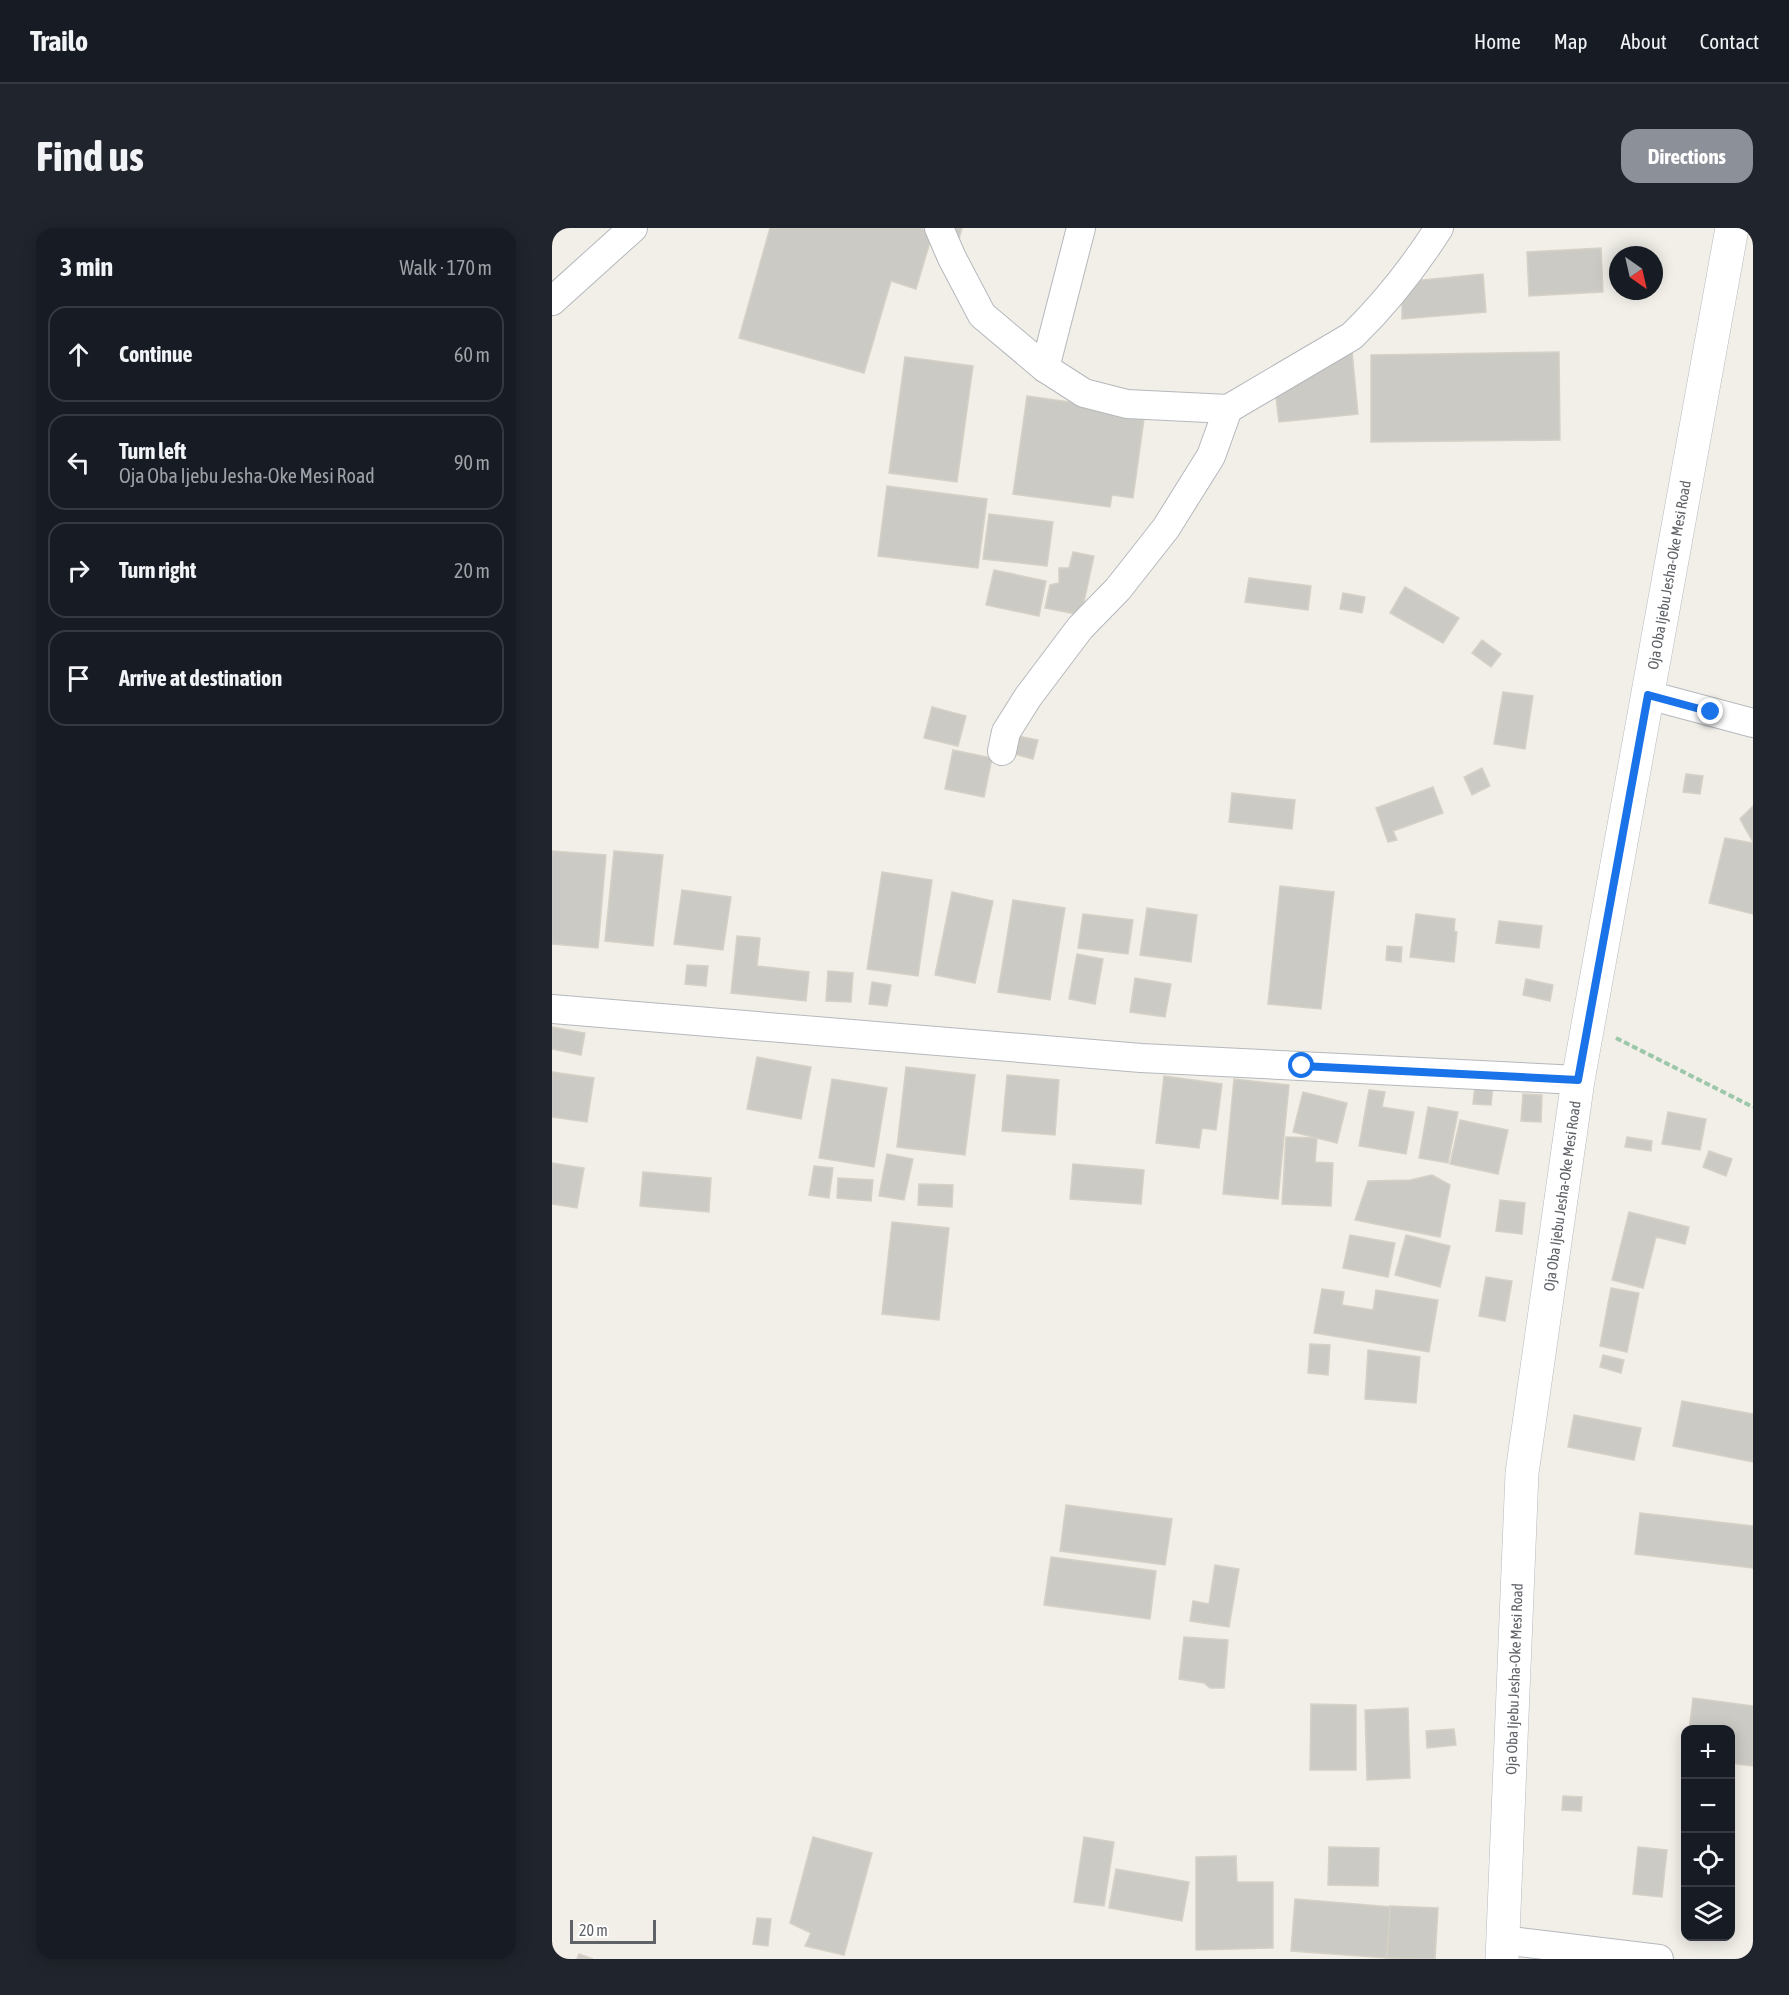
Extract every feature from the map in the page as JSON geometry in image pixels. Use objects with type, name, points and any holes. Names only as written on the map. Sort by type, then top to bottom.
[{"type":"main road","name":"Oja Oba Ijebu Jesha-Oke Mesi Road","points":[[1503,1950],[1522,1473],[1578,1080],[1732,228]]},
{"type":"street","points":[[552,301],[633,228]]},
{"type":"street","points":[[939,228],[982,315],[1045,368],[1084,393],[1127,404],[1228,409],[1352,336],[1369,320],[1423,253],[1439,228]]},
{"type":"street","points":[[1045,368],[1081,228]]},
{"type":"street","points":[[1002,751],[1006,732],[1028,697],[1080,628],[1118,589],[1166,528],[1211,456],[1228,409]]},
{"type":"street","points":[[1648,695],[1753,723]]},
{"type":"street","points":[[552,1009],[1141,1058],[1578,1080]]},
{"type":"street","points":[[1503,1950],[1659,1959]]},
{"type":"path","points":[[1589,1024],[1753,1107]]},
{"type":"building","points":[[770,228],[919,228],[933,232],[916,289],[891,281],[864,373],[739,338]]},
{"type":"building","points":[[950,228],[962,228],[959,239]]},
{"type":"building","points":[[1601,248],[1603,292],[1529,296],[1527,252]]},
{"type":"building","points":[[1483,274],[1486,312],[1402,319],[1402,282]]},
{"type":"building","points":[[1352,351],[1358,414],[1279,422],[1275,390]]},
{"type":"building","points":[[1559,352],[1560,440],[1371,442],[1371,355]]},
{"type":"building","points":[[905,357],[973,366],[957,482],[889,473]]},
{"type":"building","points":[[1027,396],[1126,410],[1128,417],[1144,419],[1133,498],[1112,495],[1110,507],[1013,494]]},
{"type":"building","points":[[887,486],[987,499],[978,568],[878,556]]},
{"type":"building","points":[[989,514],[1053,522],[1047,566],[983,559]]},
{"type":"building","points":[[1073,552],[1094,556],[1081,615],[1045,608],[1050,585],[1059,583],[1059,568],[1069,568]]},
{"type":"building","points":[[994,570],[1046,581],[1039,616],[986,605]]},
{"type":"building","points":[[1249,578],[1311,586],[1308,610],[1245,602]]},
{"type":"building","points":[[1405,587],[1459,618],[1443,643],[1390,613]]},
{"type":"building","points":[[1343,593],[1365,597],[1362,613],[1340,609]]},
{"type":"building","points":[[1482,640],[1501,654],[1491,667],[1472,653]]},
{"type":"building","points":[[1503,692],[1533,696],[1525,749],[1494,744]]},
{"type":"building","points":[[932,707],[966,716],[958,746],[924,738]]},
{"type":"building","points":[[1018,736],[1038,740],[1033,759],[1014,754]]},
{"type":"building","points":[[953,750],[992,758],[984,797],[945,789]]},
{"type":"building","points":[[1482,768],[1490,786],[1472,795],[1464,777]]},
{"type":"building","points":[[1686,774],[1703,776],[1700,794],[1683,792]]},
{"type":"building","points":[[1433,787],[1443,813],[1393,831],[1397,840],[1388,842],[1376,808]]},
{"type":"building","points":[[1232,793],[1295,800],[1292,829],[1229,822]]},
{"type":"building","points":[[1753,806],[1753,842],[1740,819]]},
{"type":"building","points":[[1725,838],[1753,843],[1753,914],[1709,903]]},
{"type":"building","points":[[552,851],[606,855],[598,948],[552,944]]},
{"type":"building","points":[[614,851],[663,855],[653,946],[605,941]]},
{"type":"building","points":[[882,872],[932,880],[918,976],[867,969]]},
{"type":"building","points":[[1280,886],[1334,892],[1321,1009],[1268,1004]]},
{"type":"building","points":[[682,890],[731,897],[723,950],[674,944]]},
{"type":"building","points":[[952,892],[993,901],[975,983],[935,975]]},
{"type":"building","points":[[1013,900],[1065,908],[1050,1000],[998,992]]},
{"type":"building","points":[[1147,908],[1197,915],[1191,962],[1140,955]]},
{"type":"building","points":[[1083,914],[1133,920],[1128,954],[1078,948]]},
{"type":"building","points":[[1416,914],[1455,919],[1454,931],[1457,932],[1454,962],[1410,957]]},
{"type":"building","points":[[1499,921],[1542,926],[1539,948],[1496,943]]},
{"type":"building","points":[[737,936],[760,938],[757,966],[809,972],[806,1001],[731,993]]},
{"type":"building","points":[[1387,946],[1402,947],[1401,962],[1386,960]]},
{"type":"building","points":[[1077,954],[1103,959],[1095,1004],[1069,999]]},
{"type":"building","points":[[687,965],[708,966],[706,986],[685,984]]},
{"type":"building","points":[[828,971],[853,973],[851,1002],[826,1001]]},
{"type":"building","points":[[1135,978],[1171,984],[1165,1017],[1130,1012]]},
{"type":"building","points":[[1526,979],[1553,985],[1550,1001],[1523,995]]},
{"type":"building","points":[[872,982],[891,985],[887,1006],[869,1004]]},
{"type":"building","points":[[552,1027],[585,1033],[581,1055],[552,1049]]},
{"type":"building","points":[[757,1057],[811,1067],[801,1119],[747,1109]]},
{"type":"building","points":[[906,1067],[975,1075],[965,1155],[897,1147]]},
{"type":"building","points":[[552,1072],[594,1078],[587,1122],[552,1117]]},
{"type":"building","points":[[1007,1075],[1059,1080],[1055,1135],[1002,1131]]},
{"type":"building","points":[[1164,1076],[1222,1084],[1216,1130],[1202,1128],[1199,1148],[1156,1143]]},
{"type":"building","points":[[832,1079],[887,1088],[874,1167],[819,1158]]},
{"type":"building","points":[[1234,1079],[1289,1085],[1278,1199],[1223,1194]]},
{"type":"building","points":[[1475,1084],[1493,1086],[1491,1105],[1473,1104]]},
{"type":"building","points":[[1369,1090],[1385,1092],[1382,1107],[1414,1112],[1406,1154],[1359,1146]]},
{"type":"building","points":[[1303,1092],[1347,1103],[1337,1143],[1293,1132]]},
{"type":"building","points":[[1523,1094],[1542,1095],[1541,1122],[1521,1121]]},
{"type":"building","points":[[1428,1107],[1458,1112],[1448,1163],[1419,1158]]},
{"type":"building","points":[[1668,1112],[1706,1119],[1700,1150],[1662,1144]]},
{"type":"building","points":[[1460,1120],[1508,1130],[1498,1174],[1450,1164]]},
{"type":"building","points":[[1286,1137],[1317,1138],[1315,1162],[1333,1163],[1331,1206],[1282,1204]]},
{"type":"building","points":[[1627,1137],[1652,1141],[1651,1151],[1625,1147]]},
{"type":"building","points":[[1709,1151],[1732,1159],[1726,1176],[1703,1167]]},
{"type":"building","points":[[887,1154],[913,1159],[904,1200],[879,1196]]},
{"type":"building","points":[[552,1163],[584,1168],[577,1208],[552,1204]]},
{"type":"building","points":[[1073,1164],[1144,1170],[1141,1204],[1070,1199]]},
{"type":"building","points":[[814,1166],[833,1168],[829,1198],[809,1195]]},
{"type":"building","points":[[643,1172],[711,1178],[709,1212],[640,1206]]},
{"type":"building","points":[[1432,1175],[1450,1185],[1440,1237],[1355,1220],[1368,1181],[1410,1180]]},
{"type":"building","points":[[838,1178],[873,1180],[871,1201],[837,1198]]},
{"type":"building","points":[[919,1184],[953,1185],[952,1207],[918,1205]]},
{"type":"building","points":[[1500,1200],[1525,1203],[1522,1234],[1496,1231]]},
{"type":"building","points":[[1629,1212],[1689,1227],[1685,1244],[1656,1237],[1643,1288],[1612,1280]]},
{"type":"building","points":[[892,1222],[949,1228],[939,1320],[882,1314]]},
{"type":"building","points":[[1350,1235],[1395,1243],[1388,1277],[1343,1268]]},
{"type":"building","points":[[1406,1235],[1450,1246],[1440,1287],[1395,1275]]},
{"type":"building","points":[[1486,1277],[1512,1281],[1505,1321],[1479,1316]]},
{"type":"building","points":[[1611,1288],[1639,1293],[1627,1352],[1600,1346]]},
{"type":"building","points":[[1322,1289],[1344,1292],[1342,1305],[1373,1310],[1376,1290],[1438,1300],[1429,1352],[1314,1333]]},
{"type":"building","points":[[1310,1344],[1330,1345],[1328,1375],[1308,1373]]},
{"type":"building","points":[[1368,1350],[1420,1357],[1416,1403],[1365,1399]]},
{"type":"building","points":[[1603,1355],[1624,1360],[1621,1373],[1600,1367]]},
{"type":"building","points":[[1682,1401],[1753,1414],[1753,1462],[1673,1446]]},
{"type":"building","points":[[1574,1415],[1641,1428],[1634,1460],[1568,1447]]},
{"type":"building","points":[[1066,1505],[1172,1519],[1165,1565],[1060,1551]]},
{"type":"building","points":[[1640,1513],[1753,1526],[1753,1568],[1635,1554]]},
{"type":"building","points":[[1051,1557],[1156,1571],[1150,1619],[1044,1605]]},
{"type":"building","points":[[1215,1565],[1239,1569],[1229,1627],[1190,1621],[1193,1601],[1209,1604]]},
{"type":"building","points":[[1184,1637],[1228,1640],[1224,1688],[1210,1688],[1204,1683],[1179,1679]]},
{"type":"building","points":[[1693,1698],[1753,1706],[1753,1766],[1735,1764],[1735,1725],[1690,1725]]},
{"type":"building","points":[[1311,1704],[1356,1705],[1356,1770],[1310,1770]]},
{"type":"building","points":[[1408,1708],[1410,1778],[1367,1780],[1365,1710]]},
{"type":"building","points":[[1454,1729],[1456,1745],[1427,1748],[1426,1731]]},
{"type":"building","points":[[1563,1796],[1582,1797],[1581,1811],[1562,1810]]},
{"type":"building","points":[[813,1837],[872,1853],[844,1955],[805,1946],[811,1933],[790,1923]]},
{"type":"building","points":[[1084,1837],[1114,1842],[1104,1906],[1074,1902]]},
{"type":"building","points":[[1329,1847],[1379,1848],[1378,1886],[1328,1885]]},
{"type":"building","points":[[1638,1847],[1667,1850],[1662,1897],[1633,1894]]},
{"type":"building","points":[[1236,1856],[1237,1882],[1273,1882],[1273,1948],[1196,1950],[1196,1857]]},
{"type":"building","points":[[1116,1869],[1189,1882],[1182,1921],[1109,1908]]},
{"type":"building","points":[[1295,1899],[1391,1907],[1387,1958],[1291,1951]]},
{"type":"building","points":[[1390,1906],[1438,1908],[1435,1959],[1387,1958]]},
{"type":"building","points":[[757,1918],[771,1919],[768,1946],[753,1944]]},
{"type":"building","points":[[579,1954],[593,1959],[577,1959]]},
{"type":"route","points":[[1302,1066],[1578,1080],[1648,695],[1711,712]]}]
